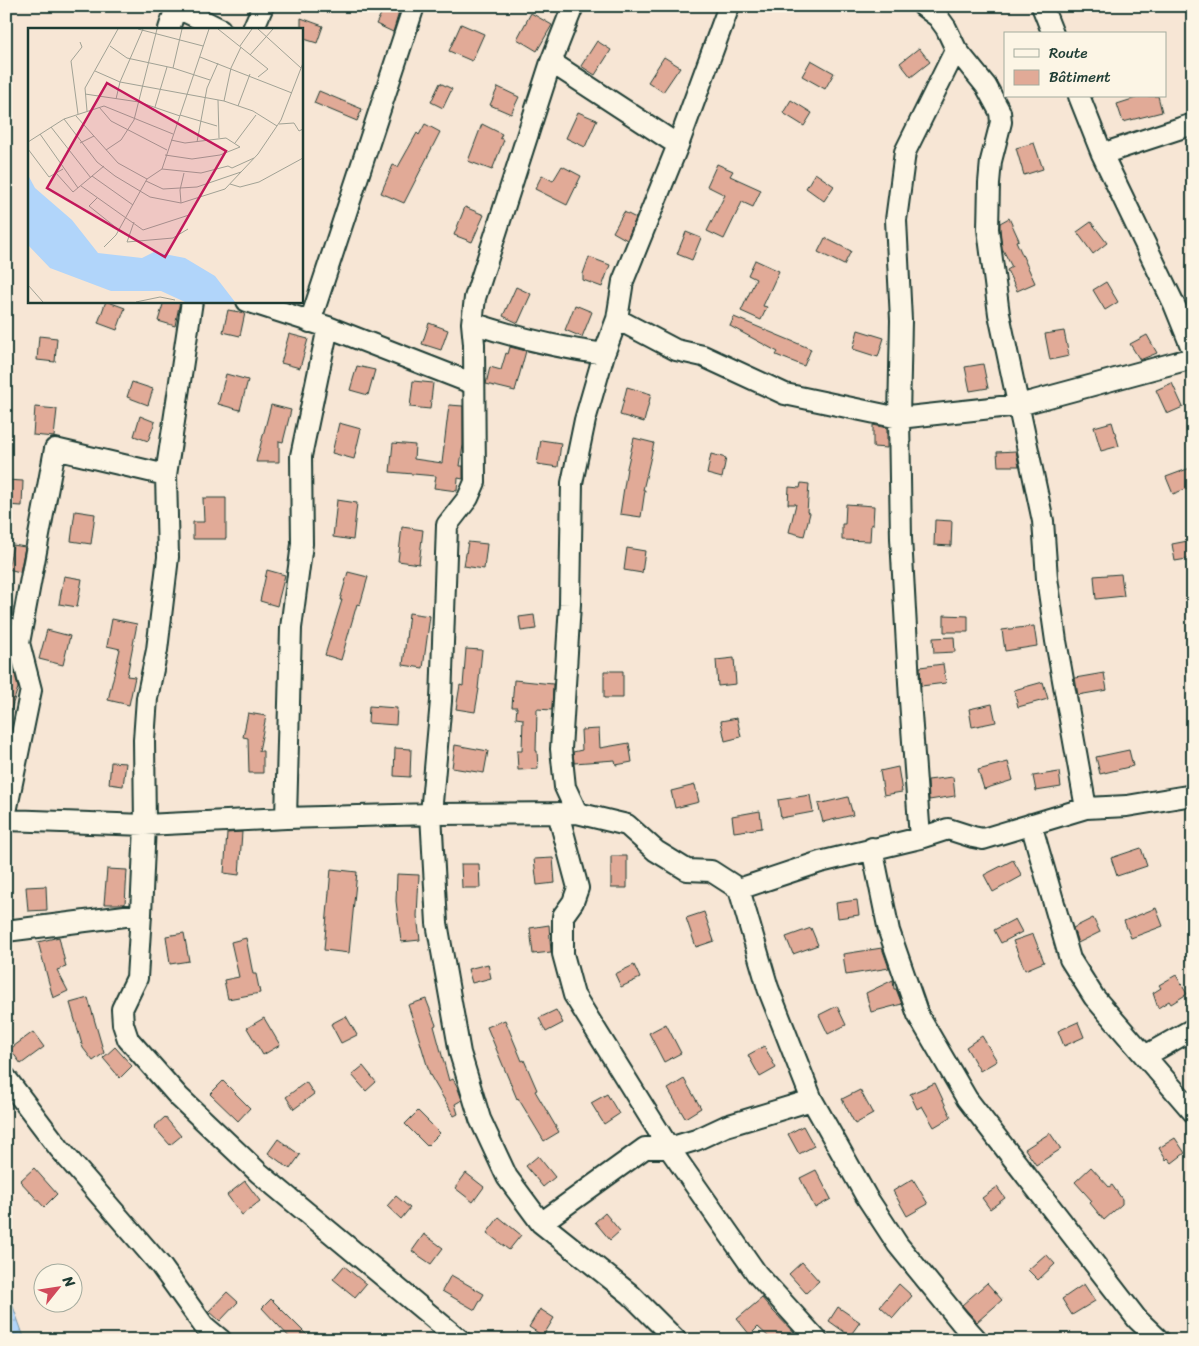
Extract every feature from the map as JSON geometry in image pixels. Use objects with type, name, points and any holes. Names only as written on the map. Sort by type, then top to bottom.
[{"type":"street","points":[[253,28],[263,6]]},
{"type":"street","points":[[286,818],[290,628],[302,544],[300,456],[319,325],[414,6]]},
{"type":"street","points":[[573,6],[551,62],[475,298],[472,323],[474,344],[475,482],[468,498],[447,525],[441,701],[432,814],[438,923],[460,1053],[480,1119],[507,1177],[541,1223],[630,1294],[676,1340]]},
{"type":"street","points":[[729,6],[678,145],[623,281],[617,319],[604,354],[585,420],[572,483],[570,604],[561,749],[567,813],[578,888],[573,902],[563,916],[563,954],[574,995],[669,1148],[757,1274],[817,1340]]},
{"type":"street","points":[[923,6],[938,18],[946,28],[956,49],[986,86],[1000,112],[1001,122],[989,183],[988,229],[1000,314],[1044,521],[1047,578],[1056,641],[1086,808]]},
{"type":"street","points":[[1042,6],[1052,32]]},
{"type":"street","points":[[169,28],[175,7],[218,28]]},
{"type":"street","points":[[920,838],[901,538],[899,418],[901,320],[896,220],[905,152],[956,49]]},
{"type":"street","points":[[551,62],[678,145]]},
{"type":"street","points":[[1079,98],[1102,154],[1174,304],[1193,351]]},
{"type":"street","points":[[1102,154],[1193,124]]},
{"type":"street","points":[[192,302],[166,475],[168,557],[157,650],[147,698],[144,740],[145,825],[137,978],[122,1010],[123,1024],[128,1039],[179,1097],[259,1173],[460,1340]]},
{"type":"street","points":[[250,302],[319,325],[474,384]]},
{"type":"street","points":[[617,319],[676,350],[703,356],[785,394],[899,418],[1019,405],[1193,358]]},
{"type":"street","points":[[472,323],[568,350],[604,354]]},
{"type":"street","points":[[6,812],[31,690],[19,643],[55,449],[166,475]]},
{"type":"street","points":[[739,888],[820,862],[920,838],[948,829],[984,839],[1086,808],[1127,806],[1193,795]]},
{"type":"street","points":[[6,820],[145,825],[286,818],[567,813],[627,825],[656,851],[687,870],[712,872],[739,888],[768,988],[812,1100],[866,1196],[898,1245],[960,1321],[978,1340]]},
{"type":"street","points":[[1031,824],[1070,959],[1094,997],[1193,1112]]},
{"type":"street","points":[[872,848],[889,931],[918,1015],[967,1099],[1137,1319],[1159,1340]]},
{"type":"street","points":[[6,930],[141,914]]},
{"type":"street","points":[[1145,1056],[1193,1029]]},
{"type":"street","points":[[6,1078],[59,1148],[161,1266],[204,1326],[220,1340]]},
{"type":"street","points":[[541,1223],[644,1148],[669,1148],[696,1140],[726,1126],[812,1100]]},
{"type":"water","points":[[6,1287],[25,1340],[6,1340]]},
{"type":"building","points":[[385,6],[401,6],[393,32],[376,24]]},
{"type":"building","points":[[531,13],[552,25],[537,51],[517,39]]},
{"type":"building","points":[[301,18],[323,26],[317,43],[302,38]]},
{"type":"building","points":[[461,24],[484,34],[472,61],[449,51]]},
{"type":"building","points":[[597,41],[611,50],[595,75],[581,66]]},
{"type":"building","points":[[919,48],[930,62],[911,77],[900,63]]},
{"type":"building","points":[[664,57],[680,67],[663,92],[648,82]]},
{"type":"building","points":[[811,60],[834,73],[825,89],[802,76]]},
{"type":"building","points":[[440,83],[452,89],[443,108],[431,102]]},
{"type":"building","points":[[498,87],[519,97],[511,114],[490,105]]},
{"type":"building","points":[[319,91],[362,109],[357,121],[314,103]]},
{"type":"building","points":[[1136,98],[1158,98],[1162,112],[1123,122],[1117,104]]},
{"type":"building","points":[[791,100],[812,113],[804,126],[783,113]]},
{"type":"building","points":[[578,112],[597,120],[585,147],[566,138]]},
{"type":"building","points":[[425,124],[440,132],[404,203],[381,193],[393,165],[398,167],[417,133],[419,135]]},
{"type":"building","points":[[482,124],[502,134],[500,138],[504,140],[492,170],[468,161]]},
{"type":"building","points":[[1034,143],[1043,169],[1024,175],[1016,148]]},
{"type":"building","points":[[717,164],[733,171],[730,176],[761,190],[753,207],[742,202],[724,239],[707,231],[725,195],[707,186]]},
{"type":"building","points":[[562,166],[581,176],[567,205],[535,189],[542,175],[553,181]]},
{"type":"building","points":[[815,173],[834,186],[824,201],[806,188]]},
{"type":"building","points":[[465,207],[484,215],[472,242],[454,235]]},
{"type":"building","points":[[624,212],[636,218],[627,240],[613,232]]},
{"type":"building","points":[[1009,218],[1019,240],[1016,241],[1035,283],[1017,291],[1007,270],[1012,267],[1002,248],[1000,223]]},
{"type":"building","points":[[1091,222],[1107,243],[1093,254],[1077,232]]},
{"type":"building","points":[[686,232],[701,238],[692,260],[677,254]]},
{"type":"building","points":[[825,238],[851,251],[844,265],[818,252]]},
{"type":"building","points":[[589,257],[610,265],[602,287],[583,280],[583,274]]},
{"type":"building","points":[[755,260],[779,271],[763,306],[767,307],[761,320],[741,311],[756,279],[748,275]]},
{"type":"building","points":[[1106,282],[1118,302],[1105,310],[1093,290]]},
{"type":"building","points":[[516,287],[531,294],[518,323],[503,316]]},
{"type":"building","points":[[106,302],[125,308],[117,330],[98,323]]},
{"type":"building","points":[[164,302],[180,302],[175,326],[158,321]]},
{"type":"building","points":[[575,305],[592,312],[582,337],[565,330]]},
{"type":"building","points":[[228,310],[245,313],[240,336],[223,332]]},
{"type":"building","points":[[734,317],[811,349],[804,366],[776,355],[778,352],[730,326]]},
{"type":"building","points":[[429,323],[448,330],[441,350],[422,344]]},
{"type":"building","points":[[858,330],[884,338],[878,357],[853,349]]},
{"type":"building","points":[[1064,331],[1069,356],[1050,360],[1045,334]]},
{"type":"building","points":[[289,334],[308,339],[300,368],[281,363]]},
{"type":"building","points":[[1147,335],[1157,353],[1140,360],[1130,344]]},
{"type":"building","points":[[39,336],[57,338],[55,362],[37,360]]},
{"type":"building","points":[[510,347],[526,351],[515,391],[486,384],[490,367],[501,370],[506,353],[508,354]]},
{"type":"building","points":[[983,364],[988,388],[970,391],[965,367]]},
{"type":"building","points":[[357,366],[375,370],[368,395],[350,390]]},
{"type":"building","points":[[226,374],[248,380],[240,410],[218,404]]},
{"type":"building","points":[[413,381],[433,383],[430,409],[410,407]]},
{"type":"building","points":[[132,382],[153,389],[148,405],[127,397]]},
{"type":"building","points":[[1172,383],[1183,407],[1167,414],[1156,390]]},
{"type":"building","points":[[627,387],[651,394],[644,422],[620,415]]},
{"type":"building","points":[[271,405],[291,410],[283,442],[279,441],[279,462],[256,462]]},
{"type":"building","points":[[449,405],[463,406],[463,445],[460,466],[463,466],[463,479],[458,478],[457,491],[434,488],[436,476],[390,472],[393,443],[415,445],[414,459],[442,463]]},
{"type":"building","points":[[35,407],[57,409],[54,437],[33,435]]},
{"type":"building","points":[[140,416],[155,422],[148,441],[134,436]]},
{"type":"building","points":[[1112,422],[1119,446],[1101,451],[1094,427]]},
{"type":"building","points":[[339,423],[361,429],[354,459],[332,453]]},
{"type":"building","points":[[873,425],[887,428],[887,448],[873,447]]},
{"type":"building","points":[[634,438],[654,443],[643,490],[645,490],[641,517],[620,514]]},
{"type":"building","points":[[541,440],[561,443],[558,467],[537,464]]},
{"type":"building","points":[[1016,451],[1019,466],[998,466],[997,452]]},
{"type":"building","points":[[711,454],[726,458],[722,478],[707,474]]},
{"type":"building","points":[[1193,467],[1193,486],[1173,494],[1166,477]]},
{"type":"building","points":[[6,480],[23,481],[22,506],[6,505]]},
{"type":"building","points":[[801,483],[809,484],[807,512],[810,513],[804,536],[789,532],[796,504],[788,504],[789,487],[800,488]]},
{"type":"building","points":[[203,498],[226,498],[226,539],[193,539],[193,522],[204,522]]},
{"type":"building","points":[[337,500],[357,503],[353,540],[333,537]]},
{"type":"building","points":[[846,504],[874,506],[870,541],[842,540],[842,524],[845,524]]},
{"type":"building","points":[[75,511],[95,514],[91,544],[71,541]]},
{"type":"building","points":[[935,520],[952,521],[951,546],[934,545]]},
{"type":"building","points":[[402,527],[423,530],[419,564],[398,561]]},
{"type":"building","points":[[1193,540],[1193,558],[1175,561],[1172,544]]},
{"type":"building","points":[[468,542],[487,544],[484,569],[464,566]]},
{"type":"building","points":[[13,545],[25,547],[20,572],[8,569]]},
{"type":"building","points":[[627,548],[645,551],[642,573],[624,570]]},
{"type":"building","points":[[267,570],[285,575],[277,606],[260,601]]},
{"type":"building","points":[[348,572],[368,577],[360,605],[357,604],[341,660],[325,655],[342,600],[340,600]]},
{"type":"building","points":[[1121,574],[1124,596],[1096,599],[1094,576]]},
{"type":"building","points":[[64,576],[82,579],[77,607],[59,604]]},
{"type":"building","points":[[409,613],[430,616],[423,668],[403,665]]},
{"type":"building","points":[[534,615],[536,629],[521,631],[519,617]]},
{"type":"building","points":[[944,615],[968,616],[968,632],[944,632]]},
{"type":"building","points":[[112,619],[137,624],[127,676],[135,677],[129,705],[108,700],[120,649],[107,646]]},
{"type":"building","points":[[1034,626],[1037,646],[1005,651],[1002,630]]},
{"type":"building","points":[[47,630],[70,636],[63,665],[39,659]]},
{"type":"building","points":[[954,637],[955,652],[934,653],[933,638]]},
{"type":"building","points":[[466,649],[482,650],[475,712],[456,709],[460,685],[463,686]]},
{"type":"building","points":[[734,658],[736,684],[718,686],[716,660]]},
{"type":"building","points":[[943,664],[946,683],[921,686],[920,667]]},
{"type":"building","points":[[604,671],[623,671],[623,698],[604,698]]},
{"type":"building","points":[[6,672],[15,674],[18,688],[9,715],[6,715]]},
{"type":"building","points":[[1104,673],[1107,690],[1078,695],[1075,678]]},
{"type":"building","points":[[514,680],[553,684],[552,710],[537,709],[536,751],[538,769],[518,770],[517,751],[522,751],[523,719],[516,718],[517,707],[512,707]]},
{"type":"building","points":[[1043,682],[1048,699],[1018,707],[1014,690]]},
{"type":"building","points":[[992,704],[996,722],[972,727],[969,709]]},
{"type":"building","points":[[369,706],[397,708],[396,725],[368,723]]},
{"type":"building","points":[[248,713],[266,716],[259,751],[263,751],[263,773],[249,773],[248,738],[243,737]]},
{"type":"building","points":[[737,718],[741,737],[725,741],[721,721]]},
{"type":"building","points":[[599,729],[600,748],[629,743],[632,762],[616,765],[615,760],[574,763],[573,752],[582,750],[581,730]]},
{"type":"building","points":[[455,745],[488,751],[484,773],[452,768]]},
{"type":"building","points":[[395,748],[411,749],[410,777],[394,776]]},
{"type":"building","points":[[1129,750],[1133,766],[1100,774],[1096,757]]},
{"type":"building","points":[[111,762],[126,763],[123,786],[109,784]]},
{"type":"building","points":[[1008,762],[1013,780],[984,789],[978,770]]},
{"type":"building","points":[[898,767],[902,792],[884,795],[880,771]]},
{"type":"building","points":[[1059,772],[1061,787],[1036,791],[1033,776]]},
{"type":"building","points":[[953,777],[955,796],[929,800],[928,780]]},
{"type":"building","points":[[695,785],[699,802],[675,808],[671,791]]},
{"type":"building","points":[[810,795],[813,812],[781,818],[778,800]]},
{"type":"building","points":[[848,797],[853,815],[823,822],[818,804]]},
{"type":"building","points":[[760,811],[762,828],[734,832],[732,816]]},
{"type":"building","points":[[242,832],[239,875],[224,873],[227,833]]},
{"type":"building","points":[[1141,848],[1147,866],[1117,876],[1111,858]]},
{"type":"building","points":[[611,856],[627,856],[627,888],[611,888]]},
{"type":"building","points":[[553,858],[555,883],[537,885],[534,859]]},
{"type":"building","points":[[1013,860],[1022,876],[993,892],[984,875]]},
{"type":"building","points":[[461,864],[479,864],[480,888],[462,888]]},
{"type":"building","points":[[107,869],[127,870],[125,904],[104,904]]},
{"type":"building","points":[[331,869],[357,872],[349,953],[324,950]]},
{"type":"building","points":[[397,874],[419,875],[417,916],[420,940],[401,942],[396,901]]},
{"type":"building","points":[[46,886],[47,910],[28,911],[26,887]]},
{"type":"building","points":[[857,900],[859,915],[838,918],[836,903]]},
{"type":"building","points":[[1156,908],[1163,926],[1131,938],[1124,921]]},
{"type":"building","points":[[704,912],[714,941],[696,947],[686,918]]},
{"type":"building","points":[[1093,918],[1100,932],[1078,943],[1073,928]]},
{"type":"building","points":[[1015,919],[1022,932],[1001,943],[994,930]]},
{"type":"building","points":[[549,925],[551,952],[533,954],[530,928]]},
{"type":"building","points":[[811,928],[818,945],[793,954],[786,937]]},
{"type":"building","points":[[184,933],[189,961],[170,964],[166,936]]},
{"type":"building","points":[[1033,934],[1044,962],[1025,970],[1013,941]]},
{"type":"building","points":[[59,937],[66,967],[57,970],[68,991],[53,998],[38,942]]},
{"type":"building","points":[[246,938],[253,974],[256,974],[260,993],[228,999],[224,980],[239,977],[231,942]]},
{"type":"building","points":[[882,948],[889,968],[846,975],[843,954]]},
{"type":"building","points":[[488,964],[491,978],[472,983],[468,969]]},
{"type":"building","points":[[634,965],[640,978],[621,987],[615,974]]},
{"type":"building","points":[[1176,975],[1187,994],[1171,1004],[1169,1001],[1158,1008],[1153,993],[1161,988],[1159,985]]},
{"type":"building","points":[[893,980],[894,989],[896,989],[902,1004],[871,1012],[866,993]]},
{"type":"building","points":[[88,998],[104,1053],[93,1061],[83,1048],[70,1003]]},
{"type":"building","points":[[426,999],[436,1025],[434,1026],[449,1081],[453,1079],[462,1100],[455,1104],[458,1114],[454,1116],[430,1075],[408,1005]]},
{"type":"building","points":[[837,1006],[846,1025],[828,1034],[819,1015]]},
{"type":"building","points":[[556,1010],[563,1023],[546,1032],[539,1018]]},
{"type":"building","points":[[346,1016],[357,1035],[341,1043],[331,1024]]},
{"type":"building","points":[[264,1018],[280,1045],[263,1055],[247,1028]]},
{"type":"building","points":[[505,1020],[522,1061],[524,1060],[537,1090],[535,1091],[559,1132],[544,1141],[517,1099],[487,1027]]},
{"type":"building","points":[[1078,1022],[1084,1037],[1064,1046],[1058,1031]]},
{"type":"building","points":[[666,1024],[681,1053],[664,1062],[649,1033]]},
{"type":"building","points":[[33,1032],[44,1047],[21,1064],[10,1049]]},
{"type":"building","points":[[982,1036],[997,1061],[980,1071],[966,1047]]},
{"type":"building","points":[[764,1046],[776,1068],[760,1077],[748,1055]]},
{"type":"building","points":[[115,1047],[132,1066],[120,1078],[103,1058]]},
{"type":"building","points":[[363,1066],[376,1082],[366,1091],[352,1075]]},
{"type":"building","points":[[684,1079],[701,1108],[685,1118],[668,1089]]},
{"type":"building","points":[[223,1081],[250,1108],[238,1121],[210,1094]]},
{"type":"building","points":[[306,1082],[314,1094],[294,1109],[286,1097]]},
{"type":"building","points":[[935,1083],[951,1117],[934,1127],[922,1106],[917,1109],[910,1094]]},
{"type":"building","points":[[860,1090],[873,1114],[855,1124],[842,1099]]},
{"type":"building","points":[[607,1094],[619,1114],[604,1124],[591,1103]]},
{"type":"building","points":[[418,1111],[440,1133],[427,1146],[405,1124]]},
{"type":"building","points":[[165,1117],[181,1136],[170,1145],[154,1127]]},
{"type":"building","points":[[803,1126],[814,1146],[799,1154],[788,1134]]},
{"type":"building","points":[[1050,1133],[1061,1149],[1036,1165],[1025,1149]]},
{"type":"building","points":[[1175,1138],[1185,1153],[1172,1163],[1168,1158],[1166,1160],[1159,1148]]},
{"type":"building","points":[[278,1139],[300,1155],[290,1169],[268,1153]]},
{"type":"building","points":[[538,1156],[555,1177],[543,1187],[526,1166]]},
{"type":"building","points":[[1091,1167],[1109,1187],[1112,1185],[1122,1199],[1122,1204],[1104,1220],[1090,1203],[1092,1201],[1075,1182]]},
{"type":"building","points":[[34,1168],[57,1194],[44,1207],[20,1181]]},
{"type":"building","points":[[816,1170],[831,1199],[815,1208],[800,1178]]},
{"type":"building","points":[[466,1173],[484,1187],[473,1202],[455,1188]]},
{"type":"building","points":[[913,1179],[928,1204],[907,1216],[893,1191]]},
{"type":"building","points":[[245,1181],[260,1201],[242,1215],[227,1195]]},
{"type":"building","points":[[997,1187],[1005,1198],[990,1209],[982,1198]]},
{"type":"building","points":[[396,1196],[410,1208],[401,1219],[387,1206]]},
{"type":"building","points":[[605,1213],[620,1231],[610,1240],[595,1222]]},
{"type":"building","points":[[499,1217],[521,1235],[509,1250],[487,1233]]},
{"type":"building","points":[[424,1234],[443,1248],[431,1264],[412,1251]]},
{"type":"building","points":[[1046,1254],[1055,1264],[1038,1280],[1028,1270]]},
{"type":"building","points":[[802,1262],[819,1281],[806,1293],[789,1274]]},
{"type":"building","points":[[344,1266],[366,1284],[355,1297],[333,1279]]},
{"type":"building","points":[[451,1275],[484,1294],[475,1310],[442,1291]]},
{"type":"building","points":[[987,1283],[1002,1300],[977,1322],[962,1305]]},
{"type":"building","points":[[899,1284],[912,1296],[893,1318],[880,1306]]},
{"type":"building","points":[[1084,1284],[1095,1301],[1072,1315],[1062,1299]]},
{"type":"building","points":[[227,1292],[238,1302],[220,1321],[209,1311]]},
{"type":"building","points":[[762,1298],[801,1340],[772,1340],[758,1327],[750,1335],[737,1319]]},
{"type":"building","points":[[271,1299],[312,1340],[292,1340],[262,1308]]},
{"type":"building","points":[[838,1307],[860,1322],[850,1336],[829,1321]]},
{"type":"building","points":[[540,1309],[554,1318],[543,1336],[529,1327]]}]
